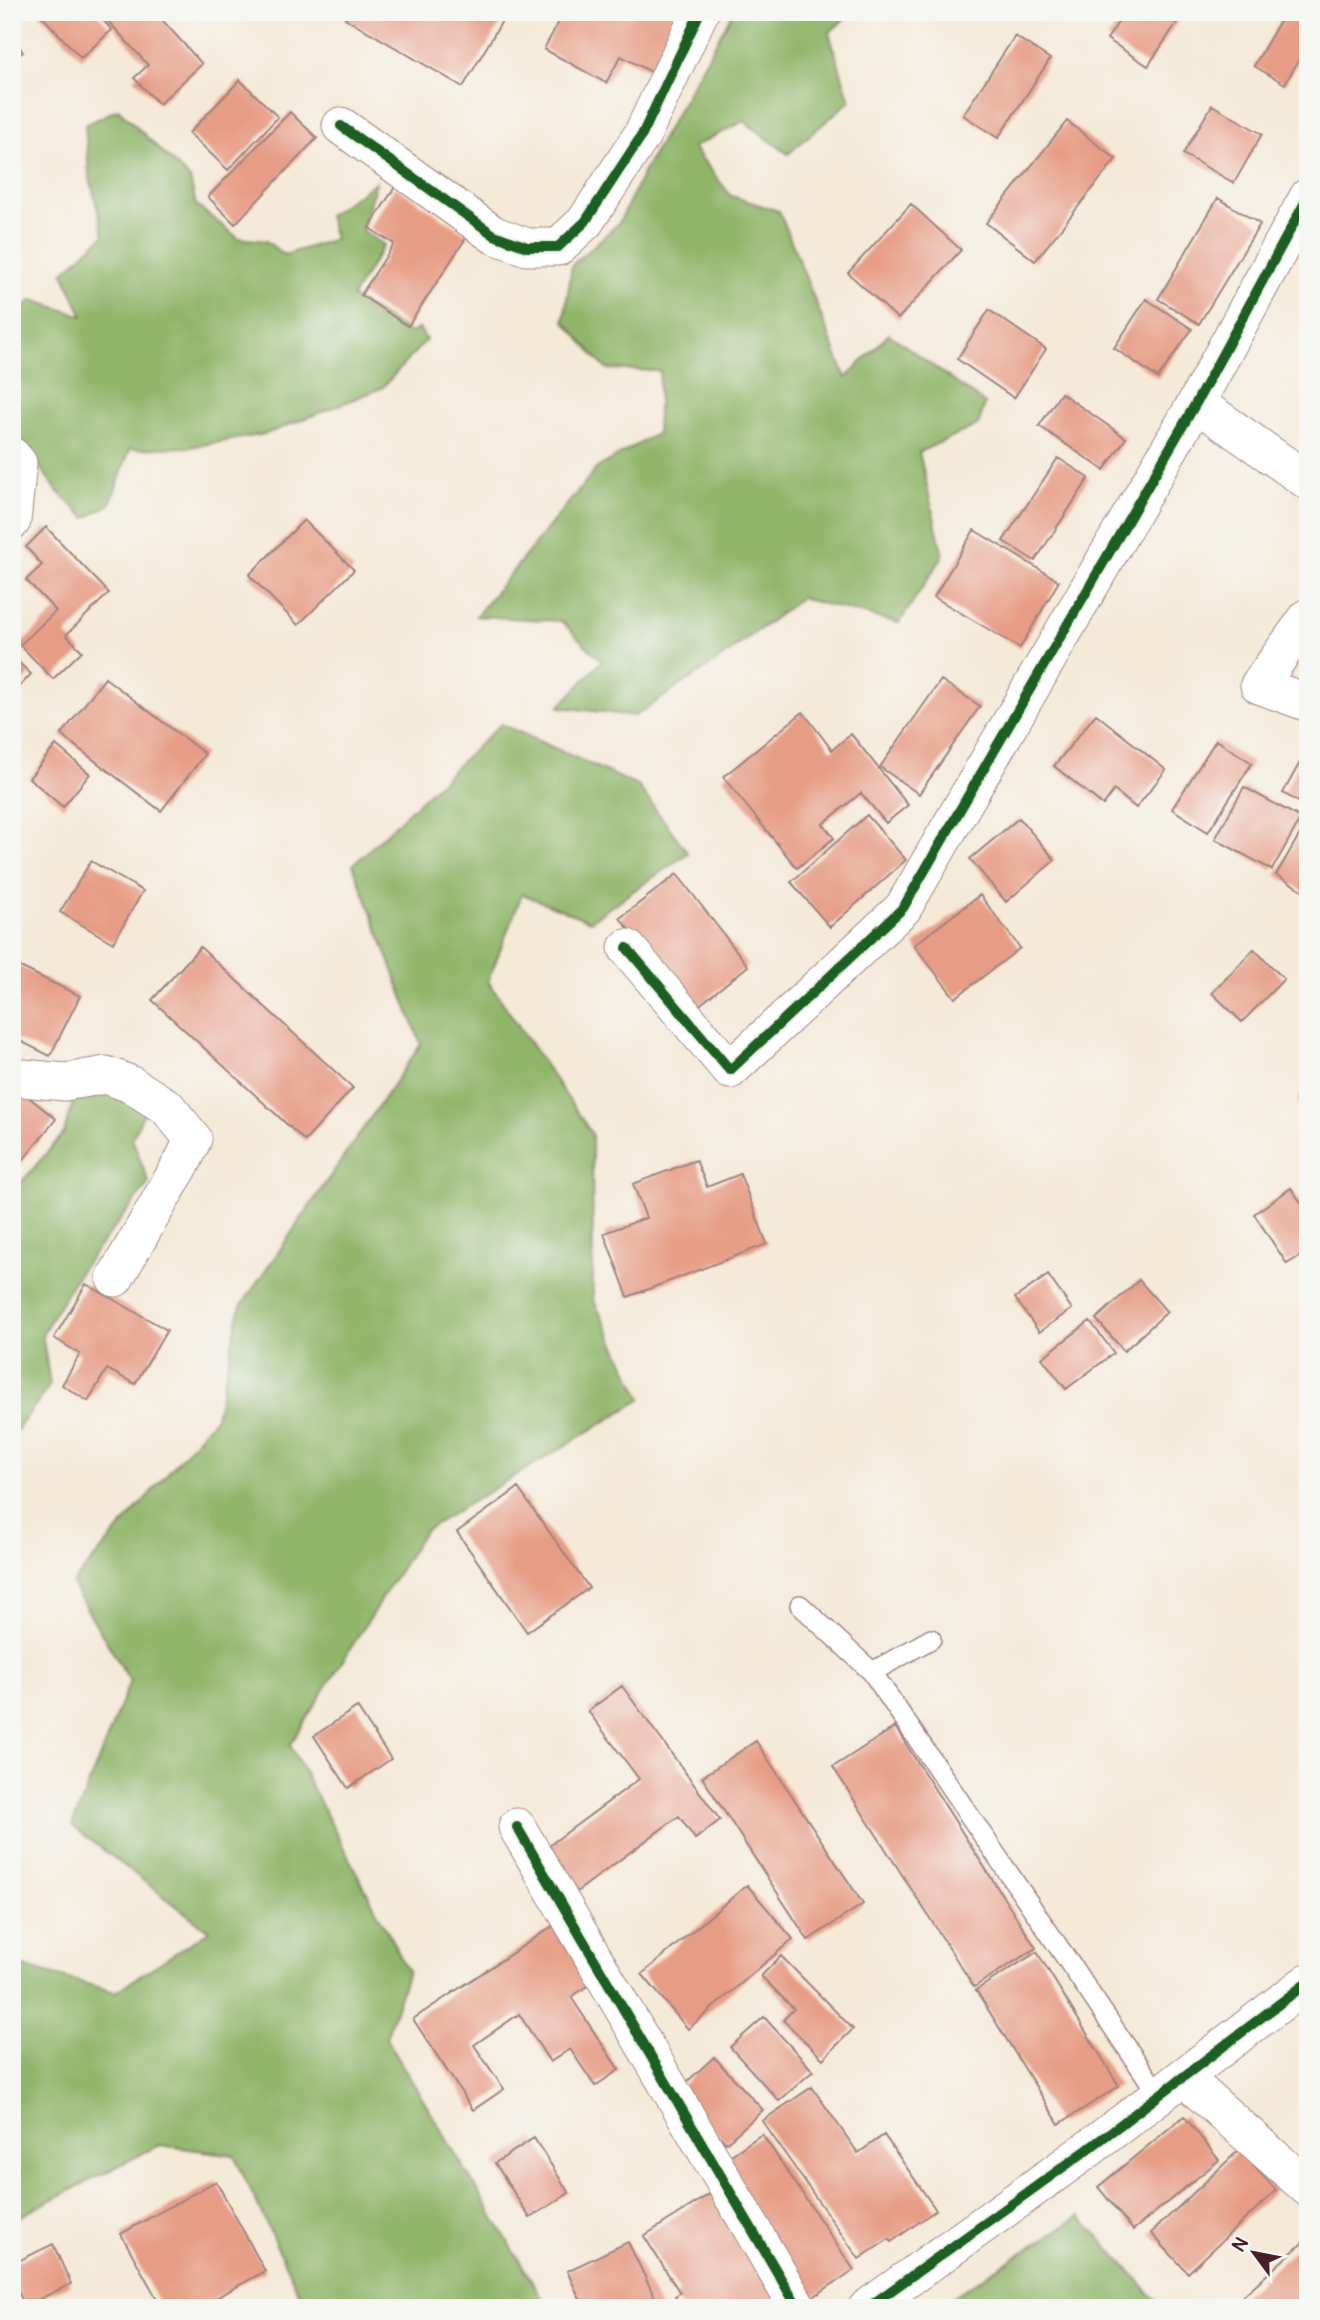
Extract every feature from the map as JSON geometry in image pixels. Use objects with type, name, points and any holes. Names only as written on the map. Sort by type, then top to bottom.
[{"type":"street","points":[[341,126],[494,234],[527,247],[558,247],[585,222],[642,135],[700,12]]},
{"type":"street","points":[[627,948],[730,1070],[903,908],[1196,402],[1308,197]]},
{"type":"street","points":[[1196,402],[1308,481]]},
{"type":"street","points":[[12,456],[18,463],[12,521]]},
{"type":"street","points":[[1308,617],[1259,685],[1308,703]]},
{"type":"street","points":[[12,1077],[65,1082],[106,1075],[130,1084],[167,1107],[193,1139],[115,1278]]},
{"type":"street","points":[[517,1827],[798,2308]]},
{"type":"street","points":[[867,2308],[1087,2150],[1308,1982]]},
{"type":"street","points":[[1171,2086],[1308,2188]]},
{"type":"lane","points":[[800,1605],[872,1672],[1171,2086]]},
{"type":"lane","points":[[872,1672],[931,1639]]},
{"type":"green space","points":[[733,12],[852,12],[829,33],[850,101],[788,154],[744,121],[693,147],[731,196],[779,211],[846,378],[889,334],[985,404],[978,425],[919,452],[943,556],[899,623],[801,598],[723,657],[635,716],[559,707],[602,661],[561,621],[476,616],[597,468],[657,433],[660,371],[606,369],[564,321],[572,265],[619,223],[644,171]]},
{"type":"green space","points":[[118,109],[190,179],[196,205],[238,238],[266,241],[284,255],[335,239],[328,216],[376,182],[362,230],[384,245],[352,297],[411,333],[419,328],[426,340],[382,388],[266,434],[190,447],[130,449],[110,504],[86,518],[58,492],[12,428],[12,314],[33,300],[83,316],[63,273],[104,235],[89,174],[85,125]]},
{"type":"green space","points":[[501,724],[638,786],[688,853],[590,921],[522,894],[488,981],[592,1134],[593,1299],[642,1399],[424,1531],[290,1745],[408,1971],[386,2038],[548,2308],[306,2308],[234,2155],[159,2145],[12,2220],[12,1963],[115,1992],[209,1931],[72,1826],[130,1681],[72,1584],[216,1417],[240,1308],[421,1044],[353,865]]},
{"type":"green space","points":[[101,1091],[147,1107],[132,1138],[149,1183],[80,1271],[42,1334],[50,1385],[12,1433],[12,1193],[64,1133],[73,1101]]},
{"type":"green space","points":[[1080,2216],[1163,2308],[935,2308]]},
{"type":"building","points":[[38,12],[96,12],[112,30],[81,58]]},
{"type":"building","points":[[100,12],[155,12],[202,64],[159,104],[134,78],[148,65]]},
{"type":"building","points":[[348,12],[487,12],[502,21],[463,87],[345,18]]},
{"type":"building","points":[[564,12],[683,12],[653,73],[621,56],[606,83],[544,49]]},
{"type":"building","points":[[1125,12],[1184,12],[1148,66],[1107,39]]},
{"type":"building","points":[[1285,12],[1308,12],[1308,53],[1304,51],[1285,84],[1254,66]]},
{"type":"building","points":[[1015,36],[1050,59],[998,138],[963,115]]},
{"type":"building","points":[[12,37],[23,52],[12,60]]},
{"type":"building","points":[[240,80],[278,117],[228,170],[189,133]]},
{"type":"building","points":[[1212,105],[1262,134],[1234,183],[1183,154]]},
{"type":"building","points":[[290,112],[317,138],[235,224],[208,197]]},
{"type":"building","points":[[1067,121],[1116,159],[1035,261],[986,223]]},
{"type":"building","points":[[395,187],[468,235],[408,326],[361,295],[394,244],[369,228]]},
{"type":"building","points":[[1218,198],[1260,224],[1199,324],[1158,299]]},
{"type":"building","points":[[911,204],[961,250],[898,319],[848,273]]},
{"type":"building","points":[[1146,299],[1192,329],[1158,378],[1114,348]]},
{"type":"building","points":[[989,310],[1046,349],[1014,398],[957,359]]},
{"type":"building","points":[[1061,393],[1126,438],[1104,470],[1039,426]]},
{"type":"building","points":[[1058,458],[1089,478],[1035,561],[1003,541]]},
{"type":"building","points":[[304,520],[354,570],[298,625],[249,575]]},
{"type":"building","points":[[46,527],[109,593],[66,635],[82,651],[53,679],[20,645],[56,611],[26,580],[42,565],[26,547]]},
{"type":"building","points":[[974,530],[1059,581],[1020,648],[934,597]]},
{"type":"building","points":[[12,656],[31,674],[12,695]]},
{"type":"building","points":[[105,678],[205,754],[161,811],[61,735]]},
{"type":"building","points":[[941,680],[980,706],[919,794],[880,767]]},
{"type":"building","points":[[803,712],[832,750],[851,734],[908,805],[886,823],[861,793],[823,824],[834,838],[797,868],[723,777]]},
{"type":"building","points":[[1096,714],[1166,770],[1136,808],[1114,790],[1103,805],[1054,766]]},
{"type":"building","points":[[1216,740],[1252,763],[1208,832],[1172,809]]},
{"type":"building","points":[[56,745],[90,774],[63,807],[29,778]]},
{"type":"building","points":[[1308,748],[1308,807],[1283,793]]},
{"type":"building","points":[[1244,787],[1301,818],[1272,870],[1215,839]]},
{"type":"building","points":[[867,815],[906,860],[830,927],[791,882]]},
{"type":"building","points":[[1019,818],[1055,860],[1006,902],[970,859]]},
{"type":"building","points":[[1308,820],[1308,893],[1276,875]]},
{"type":"building","points":[[91,861],[143,891],[113,943],[60,912]]},
{"type":"building","points":[[677,874],[748,966],[692,1011],[620,918]]},
{"type":"building","points":[[980,895],[1020,948],[955,998],[914,945]]},
{"type":"building","points":[[200,947],[353,1088],[305,1141],[152,1000]]},
{"type":"building","points":[[1254,949],[1284,979],[1242,1022],[1212,993]]},
{"type":"building","points":[[12,963],[80,996],[50,1056],[12,1037]]},
{"type":"building","points":[[12,1084],[56,1119],[12,1174]]},
{"type":"building","points":[[1308,1088],[1308,1109],[1297,1100]]},
{"type":"building","points":[[696,1160],[707,1187],[740,1174],[767,1244],[628,1297],[604,1233],[646,1218],[633,1184]]},
{"type":"building","points":[[1291,1188],[1308,1213],[1308,1251],[1287,1264],[1254,1214]]},
{"type":"building","points":[[1048,1275],[1072,1309],[1039,1332],[1015,1298]]},
{"type":"building","points":[[1139,1280],[1167,1312],[1124,1351],[1096,1319]]},
{"type":"building","points":[[86,1284],[167,1330],[135,1384],[107,1369],[88,1401],[62,1385],[80,1354],[54,1338]]},
{"type":"building","points":[[1090,1321],[1114,1353],[1066,1389],[1042,1358]]},
{"type":"building","points":[[518,1488],[589,1588],[527,1632],[457,1532]]},
{"type":"building","points":[[622,1686],[720,1820],[695,1839],[679,1816],[575,1893],[543,1850],[639,1779],[588,1711]]},
{"type":"building","points":[[357,1707],[391,1759],[348,1788],[314,1736]]},
{"type":"building","points":[[895,1727],[1036,1948],[974,1987],[833,1767]]},
{"type":"building","points":[[756,1741],[863,1904],[808,1940],[702,1777]]},
{"type":"building","points":[[747,1885],[793,1939],[688,2029],[642,1974]]},
{"type":"building","points":[[556,1924],[594,1982],[571,1997],[619,2070],[595,2086],[570,2049],[550,2062],[519,2014],[474,2045],[504,2089],[473,2110],[413,2019]]},
{"type":"building","points":[[1037,1952],[1119,2086],[1059,2124],[976,1990]]},
{"type":"building","points":[[781,1956],[853,2029],[823,2059],[783,2020],[794,2009],[761,1976]]},
{"type":"building","points":[[764,2017],[813,2071],[779,2101],[730,2047]]},
{"type":"building","points":[[714,2057],[763,2110],[726,2143],[678,2090]]},
{"type":"building","points":[[812,2087],[858,2153],[884,2135],[936,2210],[891,2242],[889,2239],[859,2259],[762,2121]]},
{"type":"building","points":[[1184,2116],[1219,2160],[1133,2230],[1098,2187]]},
{"type":"building","points":[[762,2134],[854,2270],[810,2299],[718,2164]]},
{"type":"building","points":[[534,2138],[569,2193],[530,2218],[495,2163]]},
{"type":"building","points":[[1239,2150],[1276,2190],[1188,2273],[1151,2233]]},
{"type":"building","points":[[216,2181],[265,2271],[198,2308],[162,2308],[121,2234]]},
{"type":"building","points":[[713,2192],[782,2303],[775,2308],[682,2308],[675,2296],[680,2293],[644,2236]]},
{"type":"building","points":[[1308,2238],[1308,2308],[1242,2308],[1236,2302]]},
{"type":"building","points":[[628,2242],[660,2308],[584,2308],[567,2271]]},
{"type":"building","points":[[53,2244],[71,2284],[25,2306],[12,2278],[12,2264]]},
{"type":"cycle path","points":[[341,126],[494,235],[527,247],[558,247],[585,222],[642,135],[700,12]]},
{"type":"cycle path","points":[[627,948],[730,1070],[903,908],[1196,403],[1308,197]]},
{"type":"cycle path","points":[[517,1827],[798,2308]]},
{"type":"cycle path","points":[[867,2308],[1087,2150],[1308,1982]]}]
